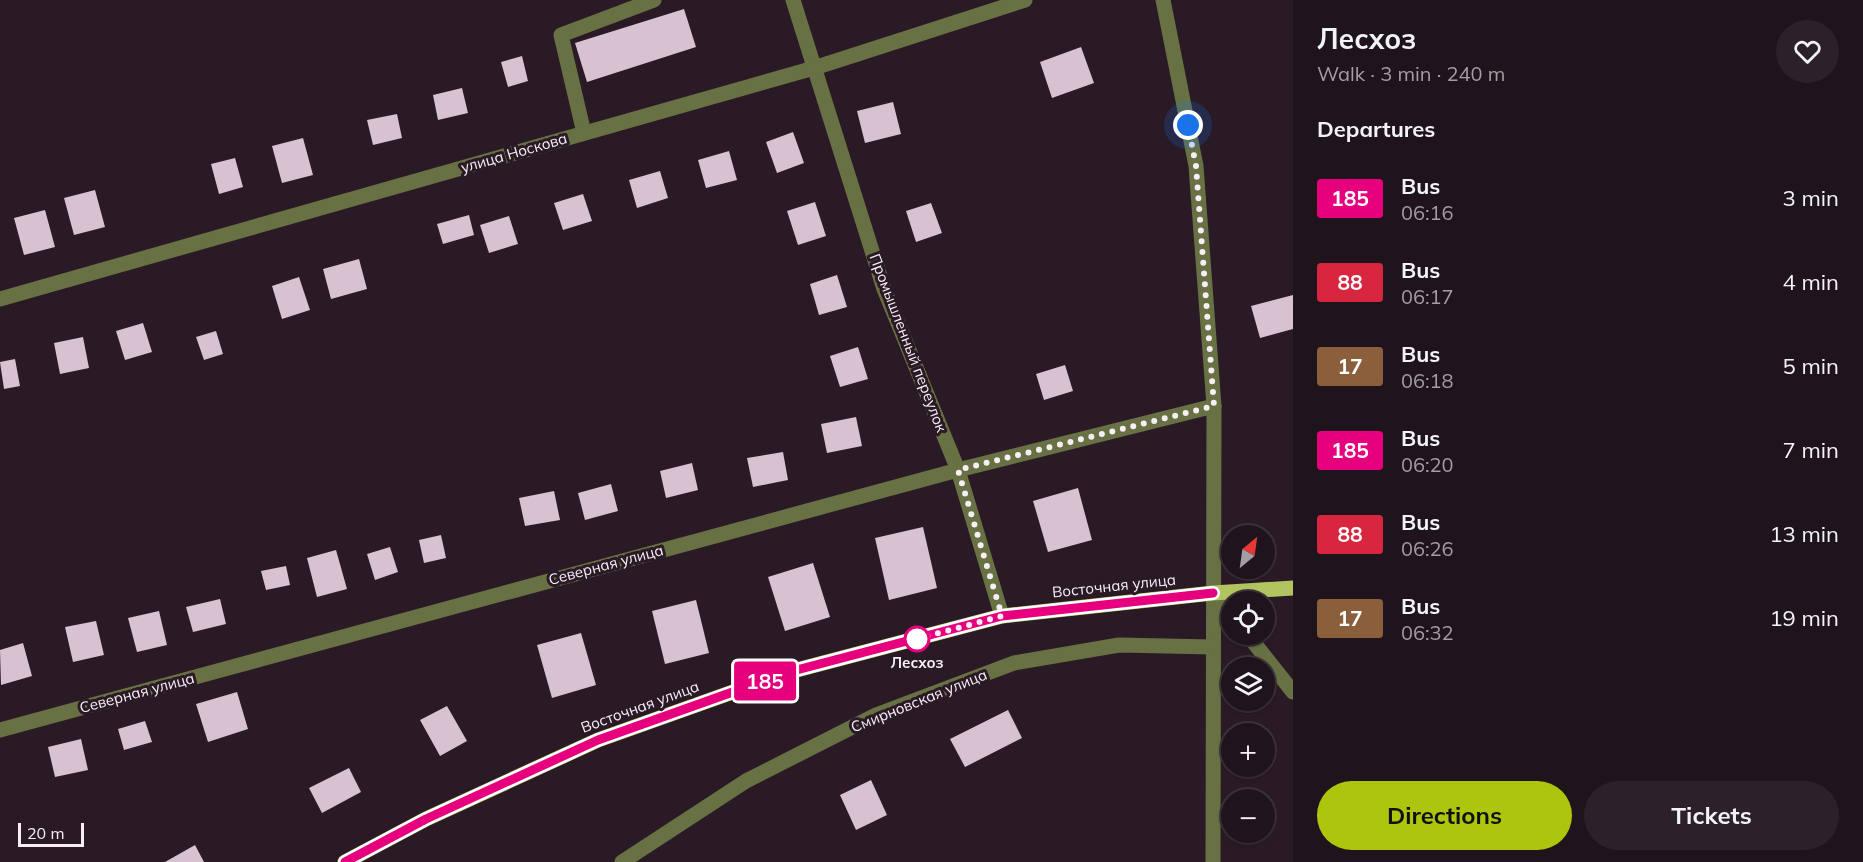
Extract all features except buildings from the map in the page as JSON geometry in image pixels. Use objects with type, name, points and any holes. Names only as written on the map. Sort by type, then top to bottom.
[{"type":"main road","name":"Восточная улица","points":[[345,862],[426,819],[598,740],[789,672],[1002,616],[1213,593],[1293,588]]},
{"type":"street","points":[[584,133],[561,35],[654,0]]},
{"type":"street","name":"Промышленный переулок","points":[[793,0],[884,290],[958,470],[1002,616]]},
{"type":"street","name":"улица Носкова","points":[[0,298],[814,68],[980,7],[1025,0]]},
{"type":"street","points":[[1163,0],[1196,166],[1214,406],[1213,862]]},
{"type":"street","name":"Северная улица","points":[[0,730],[958,470],[1214,406]]},
{"type":"street","points":[[1213,593],[1221,603]]},
{"type":"street","name":"Смирновская улица","points":[[622,862],[746,781],[876,715],[1014,663],[1119,645],[1213,647]]},
{"type":"street","points":[[1256,645],[1293,692]]},
{"type":"bus line","name":"185","points":[[345,862],[426,819],[598,740],[789,672],[1002,616],[1213,593]]},
{"type":"place","name":"Лесхоз","points":[[917,639]]},
{"type":"route","points":[[917,639],[1002,616],[958,470],[1214,406],[1196,166],[1188,125]]}]
